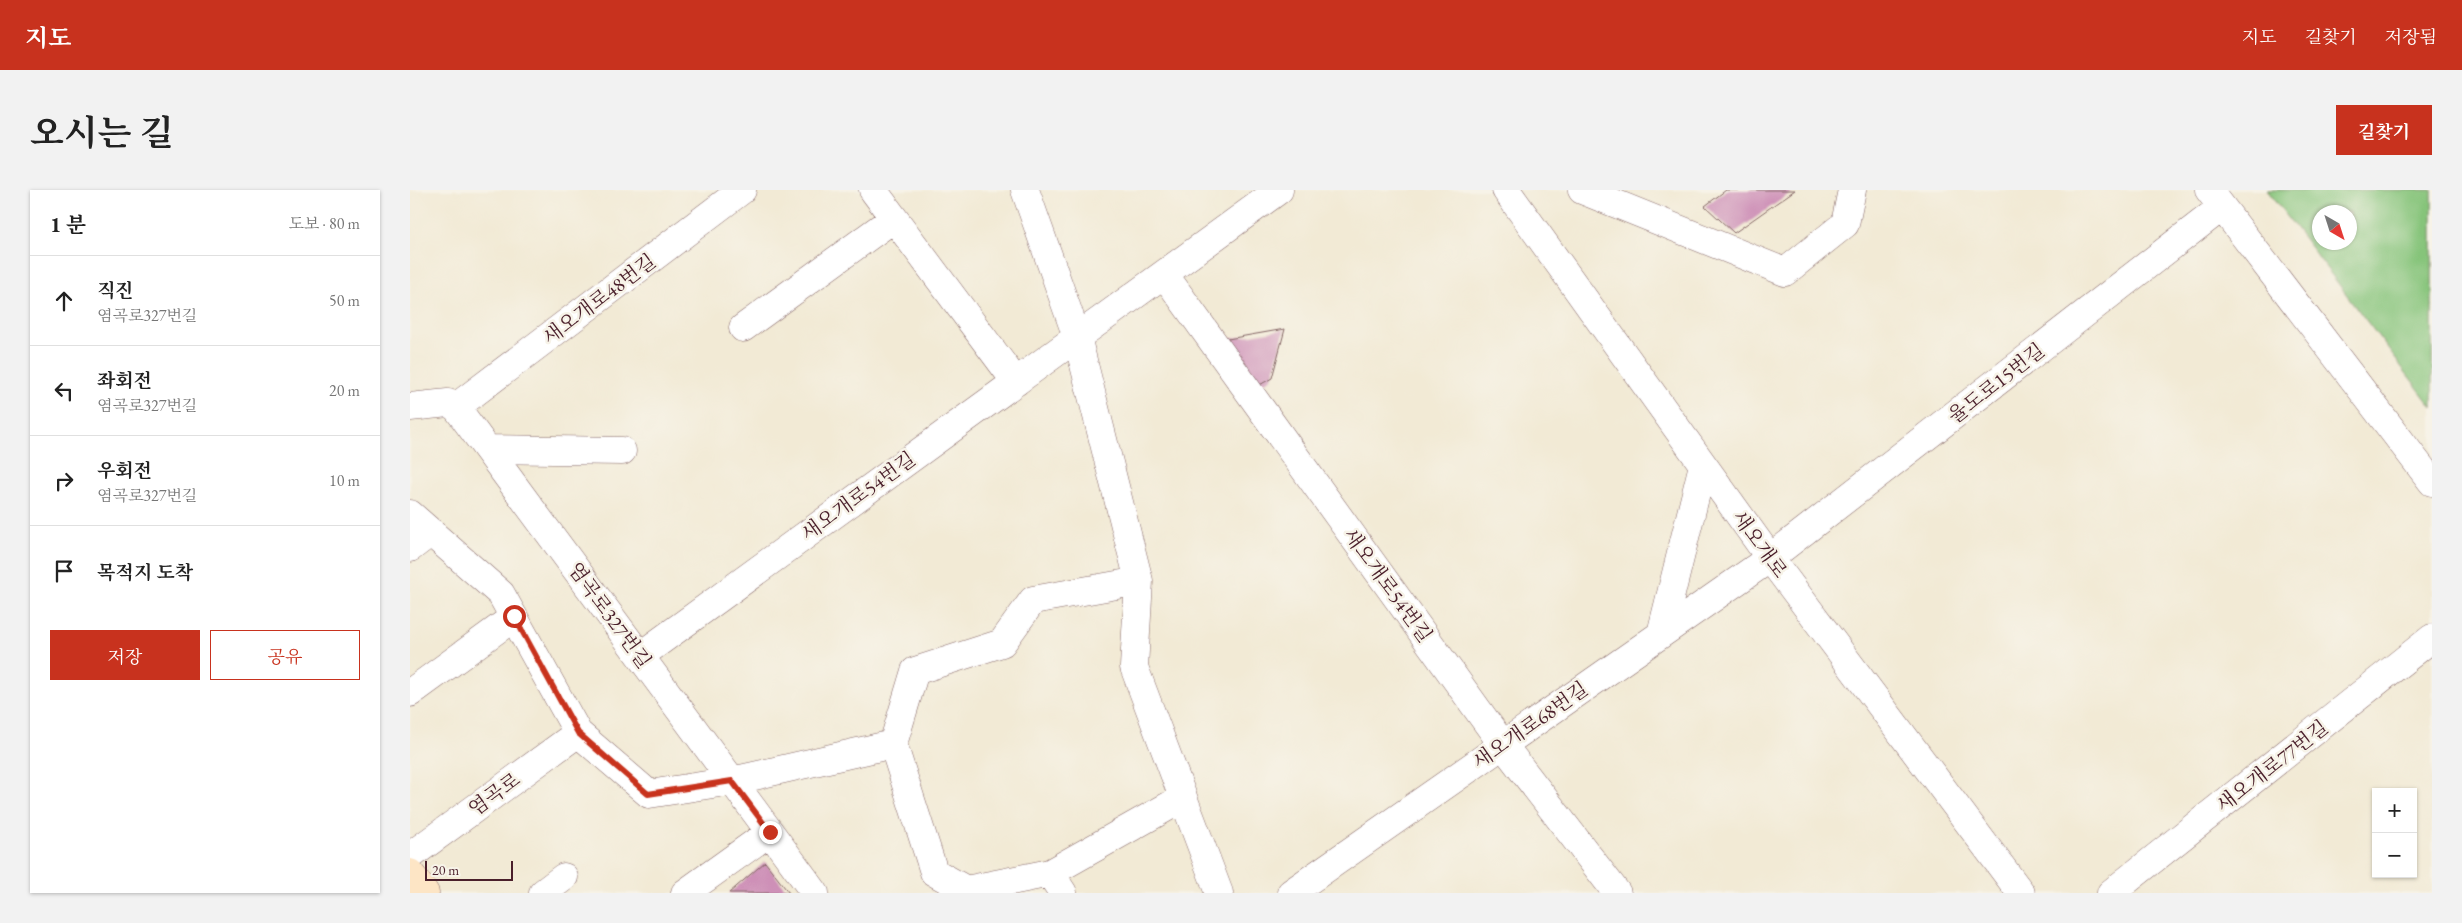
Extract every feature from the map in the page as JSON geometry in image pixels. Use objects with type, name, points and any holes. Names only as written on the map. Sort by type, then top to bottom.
[{"type":"main road","points":[[410,873],[425,893]]},
{"type":"street","name":"새오개로48번길","points":[[456,407],[742,190]]},
{"type":"street","points":[[873,190],[1016,382]]},
{"type":"street","points":[[1024,190],[1077,337],[1139,581],[1134,667],[1219,893]]},
{"type":"street","name":"새오개로54번길","points":[[640,656],[1279,190]]},
{"type":"street","name":"새오개로","points":[[1506,190],[1770,558],[2021,893]]},
{"type":"street","points":[[1582,190],[1785,272],[1844,224],[1852,190]]},
{"type":"street","name":"율도로15번길","points":[[1770,558],[2216,199],[2432,482]]},
{"type":"street","points":[[743,328],[894,218]]},
{"type":"street","name":"새오개로54번길","points":[[1164,274],[1503,744],[1617,893]]},
{"type":"street","points":[[410,407],[448,403],[456,407]]},
{"type":"street","name":"염곡로327번길","points":[[456,407],[815,893]]},
{"type":"street","points":[[488,449],[622,451]]},
{"type":"street","points":[[1660,634],[1703,465]]},
{"type":"street","points":[[410,514],[420,540],[501,594],[578,733],[648,794],[732,781],[893,744]]},
{"type":"street","name":"새오개로68번길","points":[[1291,893],[1770,558]]},
{"type":"street","points":[[1139,581],[1033,600],[1002,643],[915,670],[893,744],[934,872],[966,890],[1056,883],[1183,798]]},
{"type":"street","points":[[410,693],[514,616]]},
{"type":"street","name":"새오개로77번길","points":[[2111,893],[2432,638]]},
{"type":"street","name":"염곡로","points":[[410,856],[578,733]]},
{"type":"street","points":[[685,893],[770,832]]},
{"type":"green space","points":[[2267,190],[2432,190],[2432,407],[2313,250],[2357,250],[2357,205],[2312,205],[2312,249]]},
{"type":"building","points":[[1726,190],[1795,190],[1734,233],[1705,206]]},
{"type":"building","points":[[1285,329],[1272,378],[1256,387],[1222,340]]},
{"type":"building","points":[[765,862],[789,893],[729,893]]},
{"type":"route","points":[[514,616],[578,733],[648,794],[732,781],[770,832]]}]
